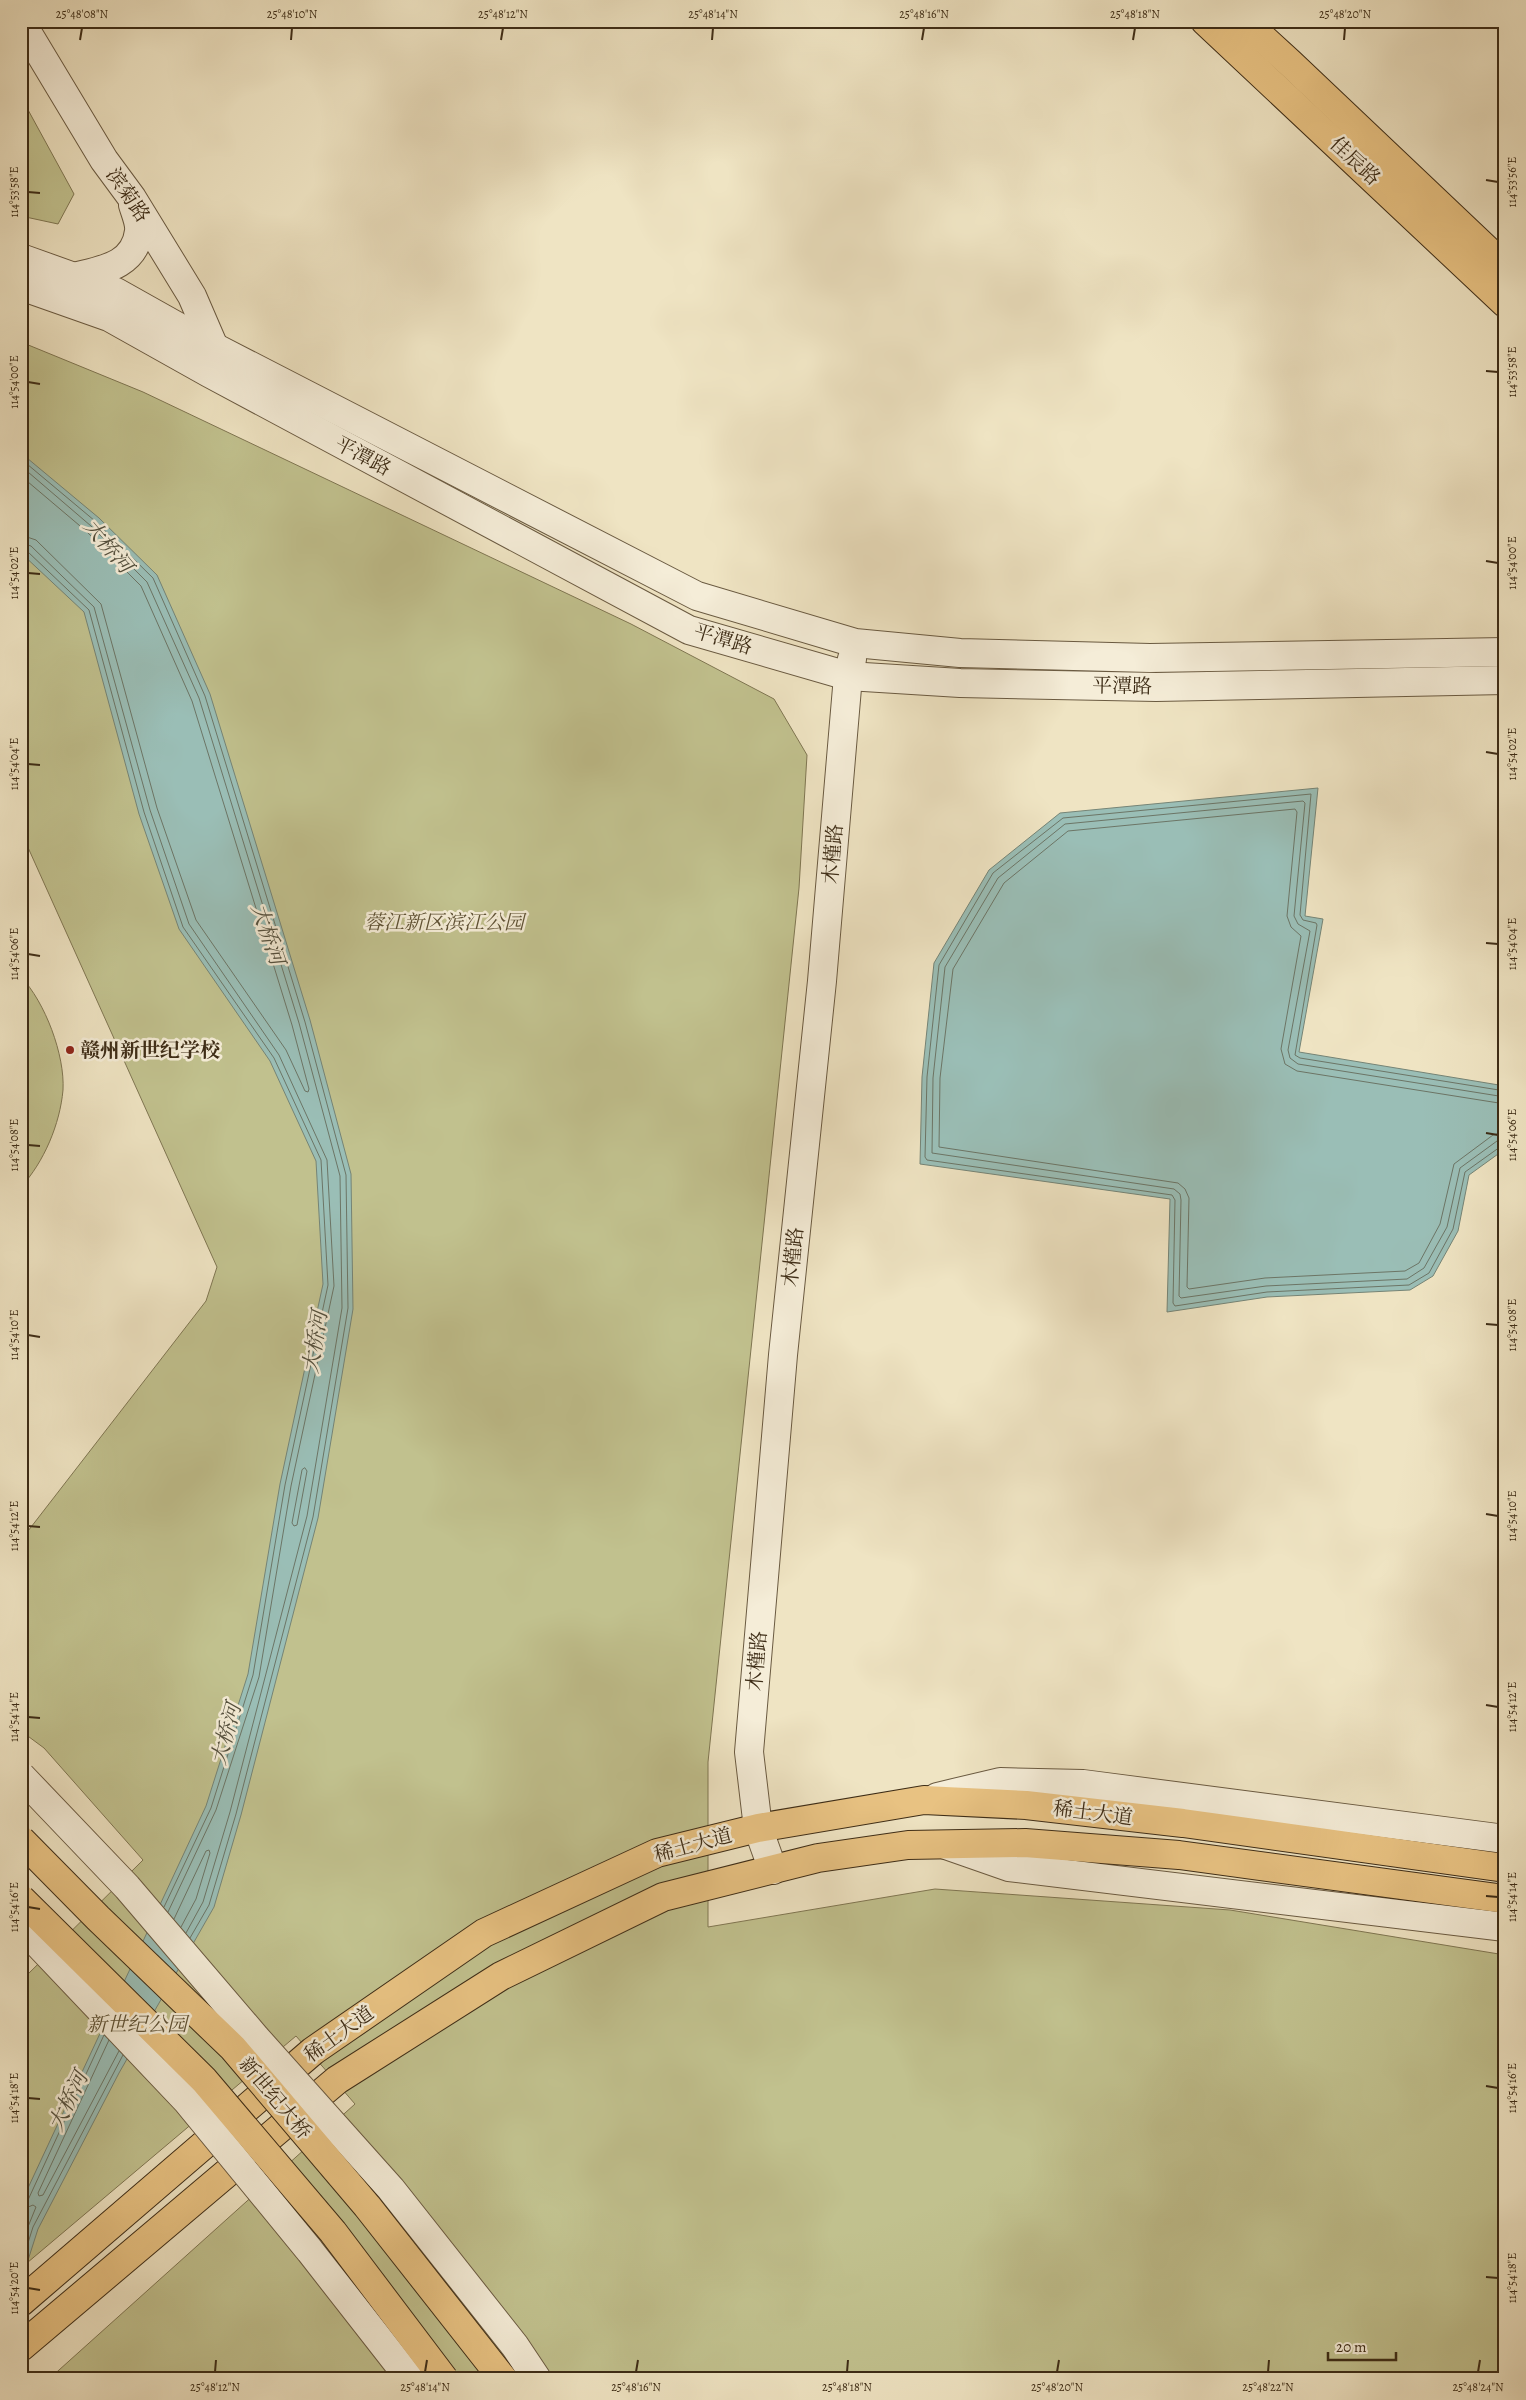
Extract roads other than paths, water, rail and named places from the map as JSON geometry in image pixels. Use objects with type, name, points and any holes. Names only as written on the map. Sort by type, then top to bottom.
[{"type":"main road","name":"佳辰路","points":[[1205,21],[1505,303]]},
{"type":"main road","name":"佳辰路","points":[[1244,21],[1505,267]]},
{"type":"main road","name":"稀土大道","points":[[21,2302],[313,2050],[484,1933],[657,1853],[758,1828],[924,1800],[1055,1808],[1183,1823],[1505,1868]]},
{"type":"main road","name":"新世纪大桥","points":[[21,1840],[98,1918],[233,2048],[367,2206],[503,2379]]},
{"type":"main road","name":"稀土大道","points":[[21,2347],[345,2075],[501,1976],[663,1897],[818,1858],[908,1845],[1025,1843],[1179,1855],[1505,1899]]},
{"type":"main road","points":[[21,1899],[204,2080],[333,2232],[444,2379]]},
{"type":"street","name":"滨菊路","points":[[21,22],[104,160],[132,198],[192,296],[214,347]]},
{"type":"street","points":[[74,276],[114,267],[132,253],[139,230],[132,198]]},
{"type":"street","name":"平潭路","points":[[21,258],[116,292],[214,347],[697,596],[856,643],[960,653],[1150,658],[1505,652]]},
{"type":"street","name":"平潭路","points":[[21,286],[109,317],[209,374],[689,630],[848,676],[960,683],[1156,687],[1505,680]]},
{"type":"street","points":[[209,374],[214,347]]},
{"type":"street","name":"木槿路","points":[[773,1870],[758,1828],[749,1752],[783,1355],[822,982],[848,676],[856,643]]},
{"type":"street","points":[[21,1776],[127,1887],[256,2038],[391,2189],[515,2346],[537,2379]]},
{"type":"street","points":[[924,1800],[1000,1782],[1083,1784],[1505,1839]]},
{"type":"street","points":[[945,1845],[1010,1867],[1505,1927]]},
{"type":"street","points":[[21,1926],[187,2101],[310,2251],[410,2379]]},
{"type":"water","name":"大桥河","points":[[21,453],[99,518],[157,575],[210,694],[310,1020],[351,1174],[353,1309],[318,1518],[241,1815],[214,1907],[119,2073],[38,2229],[21,2282],[21,2203],[206,1806],[248,1674],[280,1484],[323,1284],[316,1161],[270,1061],[179,929],[139,814],[84,612],[21,553]]},
{"type":"water","points":[[1318,788],[1305,916],[1323,919],[1299,1052],[1505,1086],[1505,1149],[1469,1175],[1458,1231],[1433,1276],[1410,1290],[1267,1297],[1167,1312],[1170,1199],[920,1164],[922,1077],[934,963],[989,870],[1060,813]]},
{"type":"place","name":"赣州新世纪学校","points":[[70,1050]]},
{"type":"park label","name":"蓉江新区滨江公园","points":[[444,922]]},
{"type":"park label","name":"新世纪公园","points":[[137,2024]]}]
